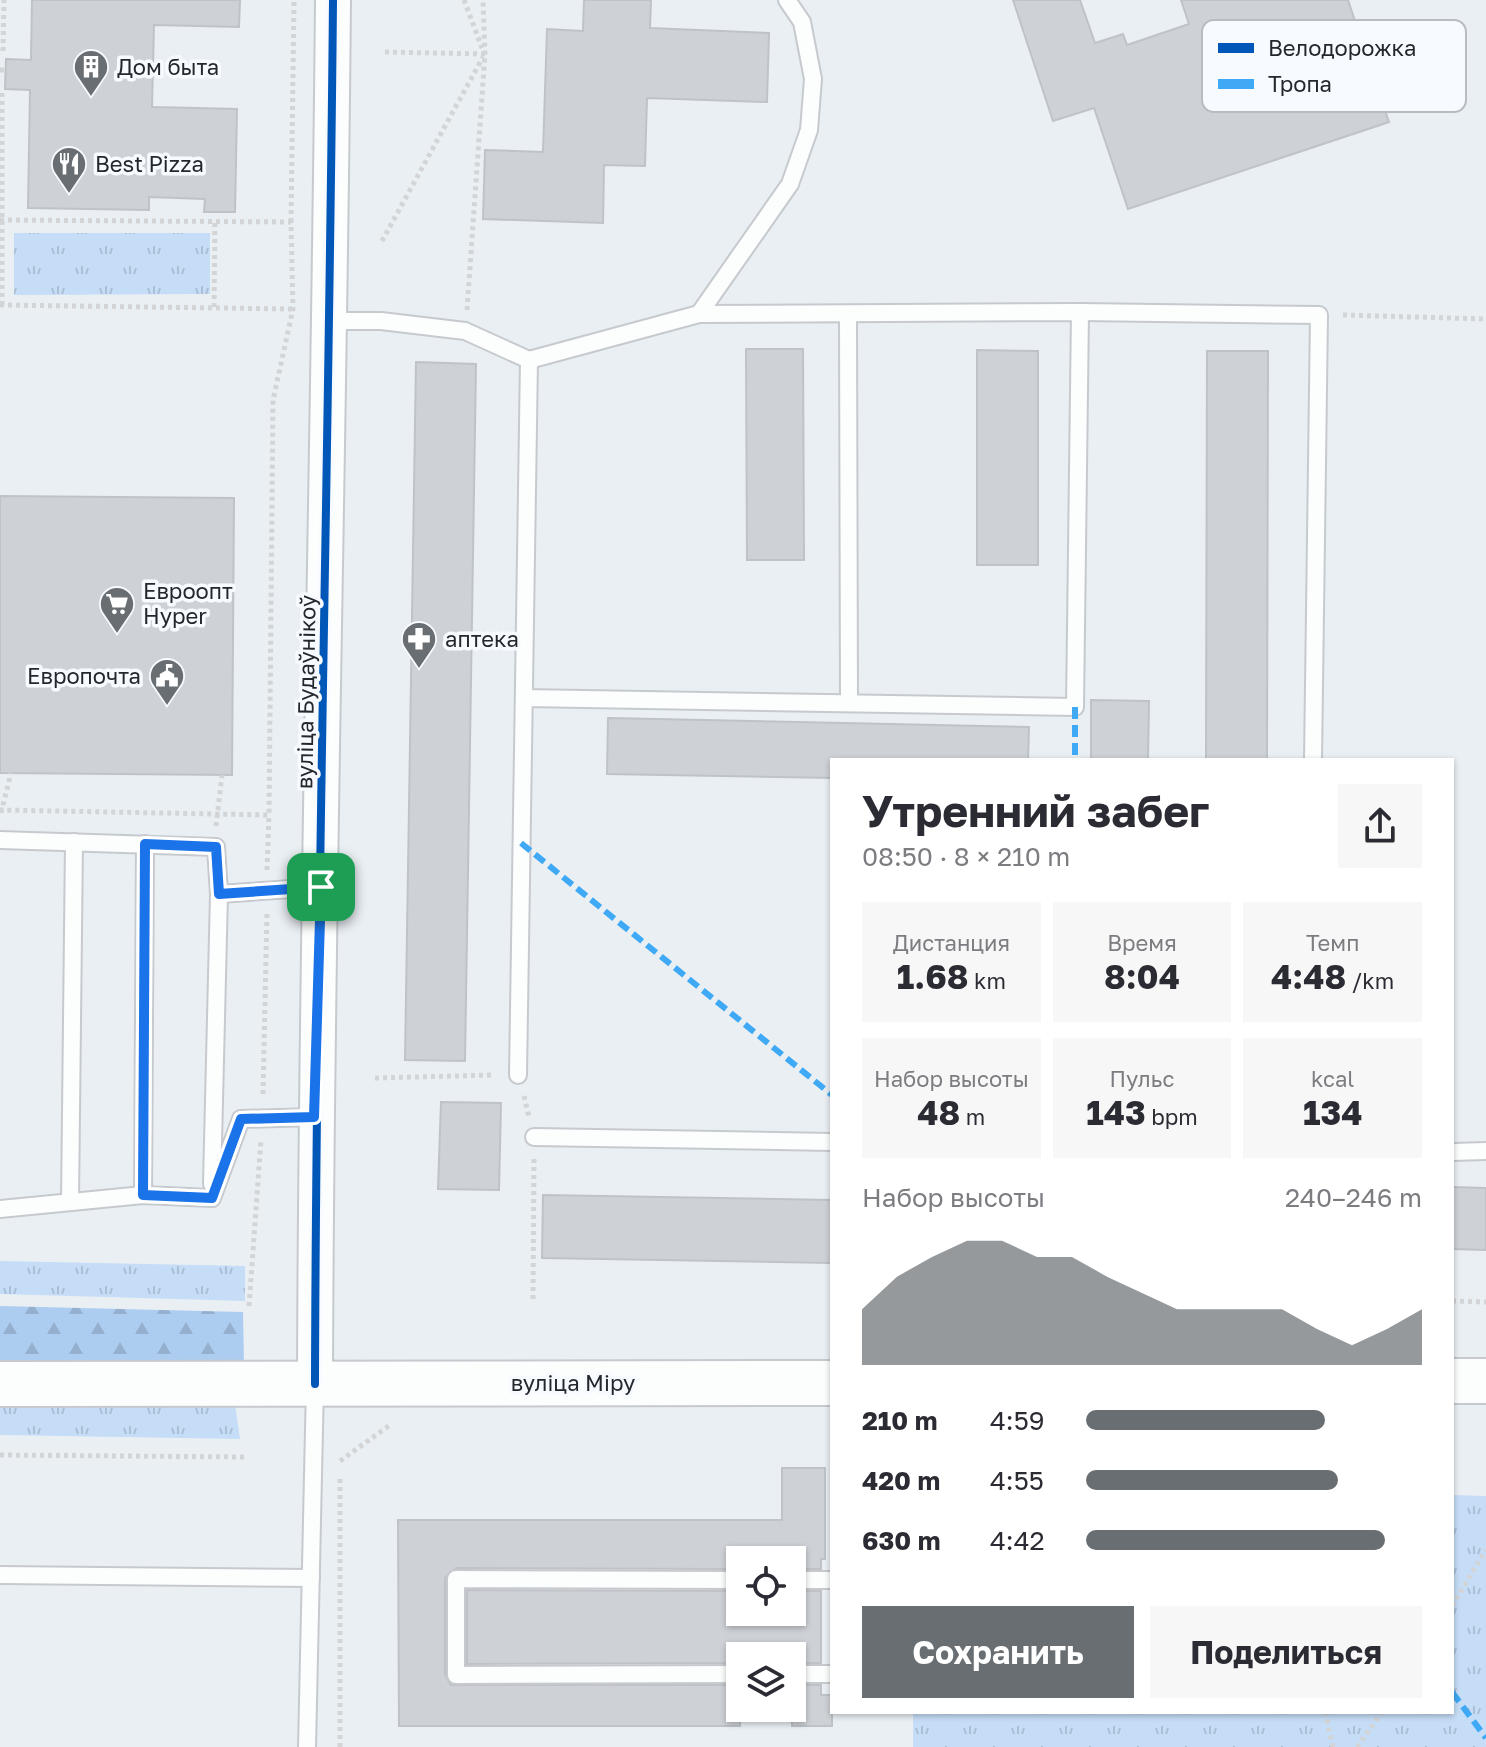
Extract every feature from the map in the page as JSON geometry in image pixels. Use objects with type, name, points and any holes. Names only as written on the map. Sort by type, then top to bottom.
[{"type":"main road","points":[[1454,1381],[1486,1381]]},
{"type":"main road","name":"вуліца Міру","points":[[0,1384],[830,1383]]},
{"type":"street","name":"вуліца Будаўнікоў","points":[[315,1384],[314,1117],[321,887],[333,0]]},
{"type":"lane","points":[[699,314],[790,184],[809,130],[813,79],[802,22],[787,0]]},
{"type":"lane","points":[[330,321],[381,321],[465,331],[529,360],[699,314],[1080,312],[1319,315],[1313,758]]},
{"type":"lane","points":[[524,698],[1075,707],[1080,312]]},
{"type":"lane","points":[[848,315],[849,703]]},
{"type":"lane","points":[[518,1075],[529,360]]},
{"type":"lane","points":[[0,840],[216,847],[219,894],[212,1198]]},
{"type":"lane","points":[[70,1202],[74,842]]},
{"type":"lane","points":[[143,1195],[145,844]]},
{"type":"lane","points":[[219,894],[321,887]]},
{"type":"lane","points":[[212,1198],[241,1119],[314,1117]]},
{"type":"lane","points":[[534,1137],[830,1142]]},
{"type":"lane","points":[[1454,1152],[1486,1151]]},
{"type":"lane","points":[[0,1209],[143,1195],[212,1198]]},
{"type":"lane","points":[[307,1747],[315,1384]]},
{"type":"lane","points":[[0,1575],[311,1578]]},
{"type":"lane","points":[[726,1580],[456,1579],[456,1675],[726,1674]]},
{"type":"lane","points":[[806,1580],[830,1580]]},
{"type":"lane","points":[[806,1674],[830,1674]]},
{"type":"path","points":[[3,51],[4,0]]},
{"type":"path","points":[[249,1306],[263,1118],[273,400],[293,309],[294,0]]},
{"type":"path","points":[[464,0],[485,54]]},
{"type":"path","points":[[465,331],[485,54],[483,0]]},
{"type":"path","points":[[385,52],[485,54]]},
{"type":"path","points":[[382,241],[485,54]]},
{"type":"path","points":[[2,90],[1,305],[293,309]]},
{"type":"path","points":[[0,220],[291,222]]},
{"type":"path","points":[[214,307],[215,222]]},
{"type":"path","points":[[1319,315],[1486,319]]},
{"type":"path","points":[[0,818],[11,773]]},
{"type":"path","points":[[216,847],[216,815],[222,775]]},
{"type":"path","points":[[1,810],[269,815]]},
{"type":"path","points":[[375,1078],[518,1075],[534,1137],[533,1299]]},
{"type":"path","points":[[1454,1301],[1486,1302]]},
{"type":"path","points":[[340,1747],[340,1458],[390,1425]]},
{"type":"path","points":[[0,1455],[247,1457]]},
{"type":"path","points":[[1454,1603],[1486,1550]]},
{"type":"path","points":[[1325,1714],[1333,1747]]},
{"type":"path","points":[[1357,1747],[1381,1714]]},
{"type":"green space","points":[[14,233],[210,233],[210,294],[14,295]]},
{"type":"green space","points":[[0,1261],[245,1266],[245,1301],[0,1294]]},
{"type":"green space","points":[[0,1306],[243,1312],[244,1365],[0,1360]]},
{"type":"green space","points":[[0,1400],[235,1403],[240,1439],[0,1435]]},
{"type":"green space","points":[[1454,1495],[1486,1496],[1486,1747],[913,1747],[913,1714],[1454,1714]]},
{"type":"building","name":"Дом быта","points":[[32,0],[240,0],[239,27],[154,25],[152,107],[237,109],[235,212],[204,212],[205,199],[149,197],[149,210],[28,208],[30,90],[5,89],[6,59],[31,60]]},
{"type":"building","points":[[584,0],[651,0],[650,28],[769,33],[767,102],[647,98],[645,166],[604,165],[603,223],[483,219],[485,150],[543,152],[547,29],[583,31]]},
{"type":"building","points":[[1013,0],[1080,0],[1095,43],[1123,34],[1127,45],[1189,24],[1181,0],[1348,0],[1355,20],[1202,20],[1202,112],[1386,112],[1389,122],[1128,209],[1094,108],[1053,121]]},
{"type":"building","points":[[746,349],[803,349],[804,560],[747,560]]},
{"type":"building","points":[[977,350],[1038,351],[1038,565],[977,565]]},
{"type":"building","points":[[1207,351],[1268,351],[1267,758],[1206,758]]},
{"type":"building","points":[[416,362],[476,364],[465,1061],[405,1060]]},
{"type":"building","name":"Евроопт Hyper","points":[[0,496],[234,498],[232,775],[0,773]]},
{"type":"building","points":[[1091,700],[1149,701],[1148,758],[1091,758]]},
{"type":"building","points":[[608,718],[1029,727],[1028,758],[830,758],[830,778],[607,774]]},
{"type":"building","points":[[441,1102],[501,1103],[499,1190],[438,1189]]},
{"type":"building","points":[[1454,1187],[1486,1188],[1486,1250],[1454,1249]]},
{"type":"building","points":[[543,1195],[830,1200],[830,1263],[542,1258]]},
{"type":"building","points":[[782,1468],[825,1468],[825,1559],[821,1559],[821,1569],[806,1569],[806,1546],[726,1546],[726,1569],[456,1568],[445,1578],[445,1675],[451,1685],[726,1685],[726,1722],[740,1722],[740,1726],[399,1726],[398,1520],[782,1520]]},
{"type":"building","points":[[467,1590],[726,1591],[726,1626],[806,1626],[806,1591],[821,1591],[821,1663],[806,1663],[806,1642],[726,1642],[726,1663],[467,1664]]},
{"type":"building","points":[[806,1685],[821,1685],[821,1695],[830,1695],[832,1726],[792,1726],[792,1722],[806,1722]]},
{"type":"marked path","points":[[1075,707],[1075,758]]},
{"type":"marked path","points":[[521,843],[830,1093]]},
{"type":"marked path","points":[[1454,1695],[1486,1738]]},
{"type":"cycle path","points":[[315,1384],[333,0]]},
{"type":"place","name":"Дом быта","points":[[91,98]]},
{"type":"place","name":"Best Pizza","points":[[69,195]]},
{"type":"place","name":"Евроопт Hyper","points":[[117,635]]},
{"type":"place","name":"аптека","points":[[419,670]]},
{"type":"place","name":"Европочта","points":[[167,707]]},
{"type":"route","points":[[145,844],[216,847],[219,894],[321,887],[314,1117],[241,1119],[212,1198],[143,1195],[145,844]]}]
